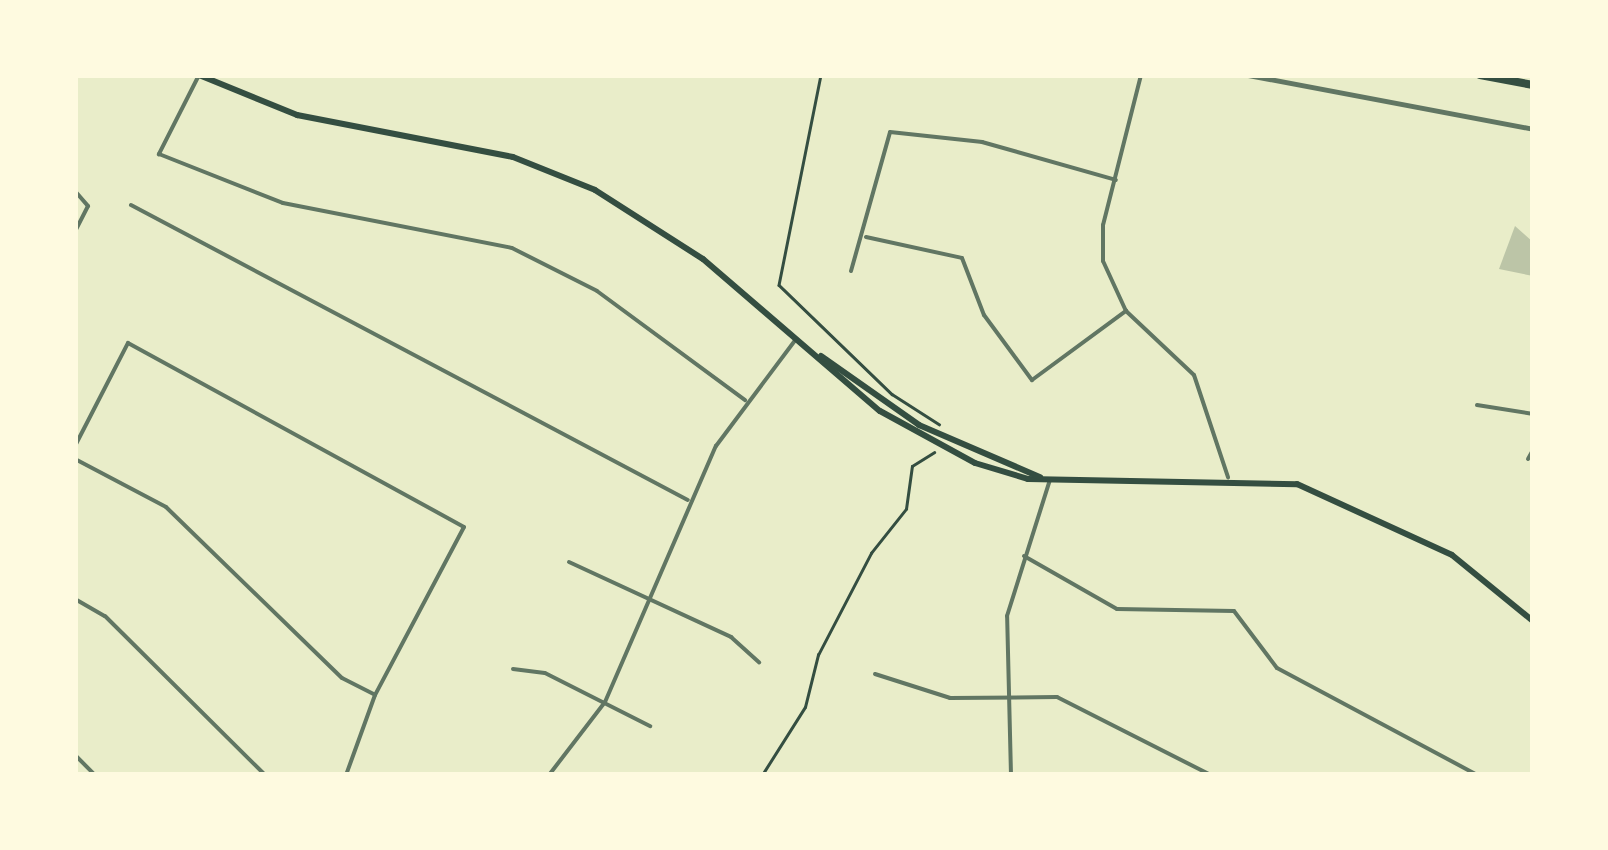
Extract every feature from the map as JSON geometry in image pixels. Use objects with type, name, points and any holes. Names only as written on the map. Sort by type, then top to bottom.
[{"type":"highway","points":[[1480,75],[1533,85]]},
{"type":"main road","points":[[199,75],[297,115],[555,172],[666,232],[808,348],[919,425],[1046,479],[1228,476],[1297,484],[1354,503],[1482,574],[1533,621]]},
{"type":"street","points":[[199,75],[159,154],[283,204],[512,248],[597,290],[745,400]]},
{"type":"street","points":[[1141,75],[1100,245],[1126,311],[1194,375],[1228,476]]},
{"type":"street","points":[[1248,75],[1533,129]]},
{"type":"street","points":[[852,271],[866,237],[890,132],[982,142],[1116,180]]},
{"type":"street","points":[[75,191],[88,206],[75,232]]},
{"type":"street","points":[[132,205],[688,500]]},
{"type":"street","points":[[866,237],[962,258],[984,316],[1032,380],[1126,311]]},
{"type":"street","points":[[549,775],[605,702],[688,500],[745,400],[797,338]]},
{"type":"street","points":[[75,446],[128,344],[464,527],[375,695],[346,775]]},
{"type":"street","points":[[1477,404],[1533,414]]},
{"type":"street","points":[[1528,460],[1533,450]]},
{"type":"street","points":[[75,459],[166,507],[342,678],[375,695]]},
{"type":"street","points":[[1012,775],[1007,616],[1046,479]]},
{"type":"street","points":[[1024,556],[1118,608],[1234,611],[1277,668],[1476,775]]},
{"type":"street","points":[[570,562],[731,638],[759,662]]},
{"type":"street","points":[[75,599],[105,616],[265,775]]},
{"type":"street","points":[[513,670],[605,702],[650,726]]},
{"type":"street","points":[[875,674],[950,698],[1057,697],[1211,775]]},
{"type":"street","points":[[75,765],[78,757],[96,775]]},
{"type":"street","points":[[454,775],[478,775]]},
{"type":"path","points":[[822,75],[779,285],[892,394],[951,430]]},
{"type":"path","points":[[762,775],[805,707],[818,655],[871,553],[906,509],[912,466],[934,453]]},
{"type":"building","points":[[1515,226],[1533,242],[1533,276],[1499,269]]}]
